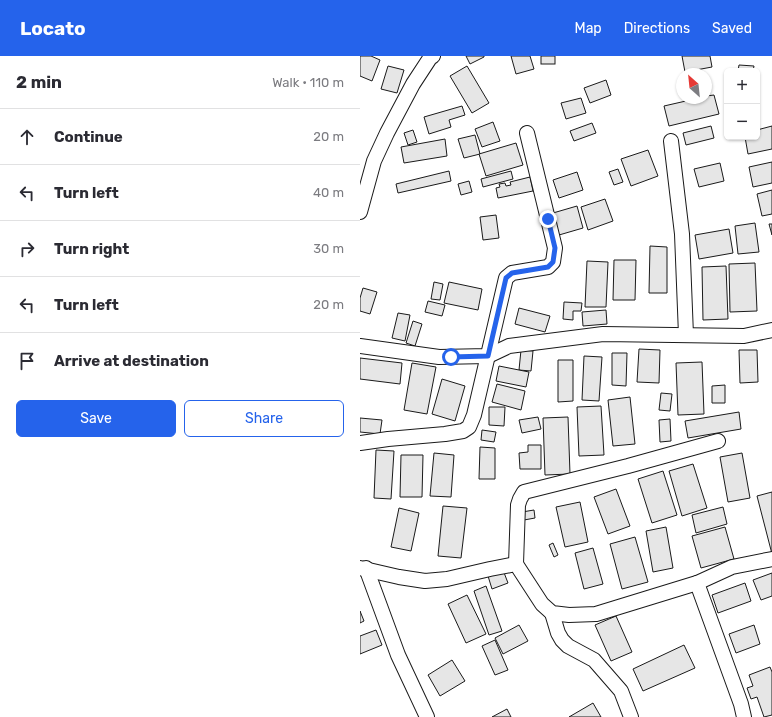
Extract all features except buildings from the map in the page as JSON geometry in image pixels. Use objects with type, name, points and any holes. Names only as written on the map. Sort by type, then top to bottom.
[{"type":"street","points":[[360,212],[366,187],[378,154],[413,84],[431,57]]},
{"type":"street","points":[[360,443],[445,434],[463,431],[469,427],[474,415],[506,278],[512,273],[548,267],[553,262],[555,248],[527,133]]},
{"type":"street","points":[[671,141],[682,234],[686,335]]},
{"type":"street","points":[[360,346],[439,357],[488,356],[509,346],[603,334],[744,336],[772,330]]},
{"type":"street","points":[[631,717],[621,691],[594,660],[568,646],[562,640],[558,633],[552,614],[542,604],[516,564],[518,505],[524,492],[718,441]]},
{"type":"street","points":[[552,614],[596,614],[697,583],[732,567],[772,559]]},
{"type":"street","points":[[363,568],[399,577],[425,581],[447,580],[516,564]]},
{"type":"street","points":[[363,568],[398,655],[427,717]]},
{"type":"street","points":[[697,583],[741,704],[744,717]]},
{"type":"route","points":[[451,357],[488,356],[506,278],[512,273],[548,267],[553,262],[555,248],[548,219]]}]
